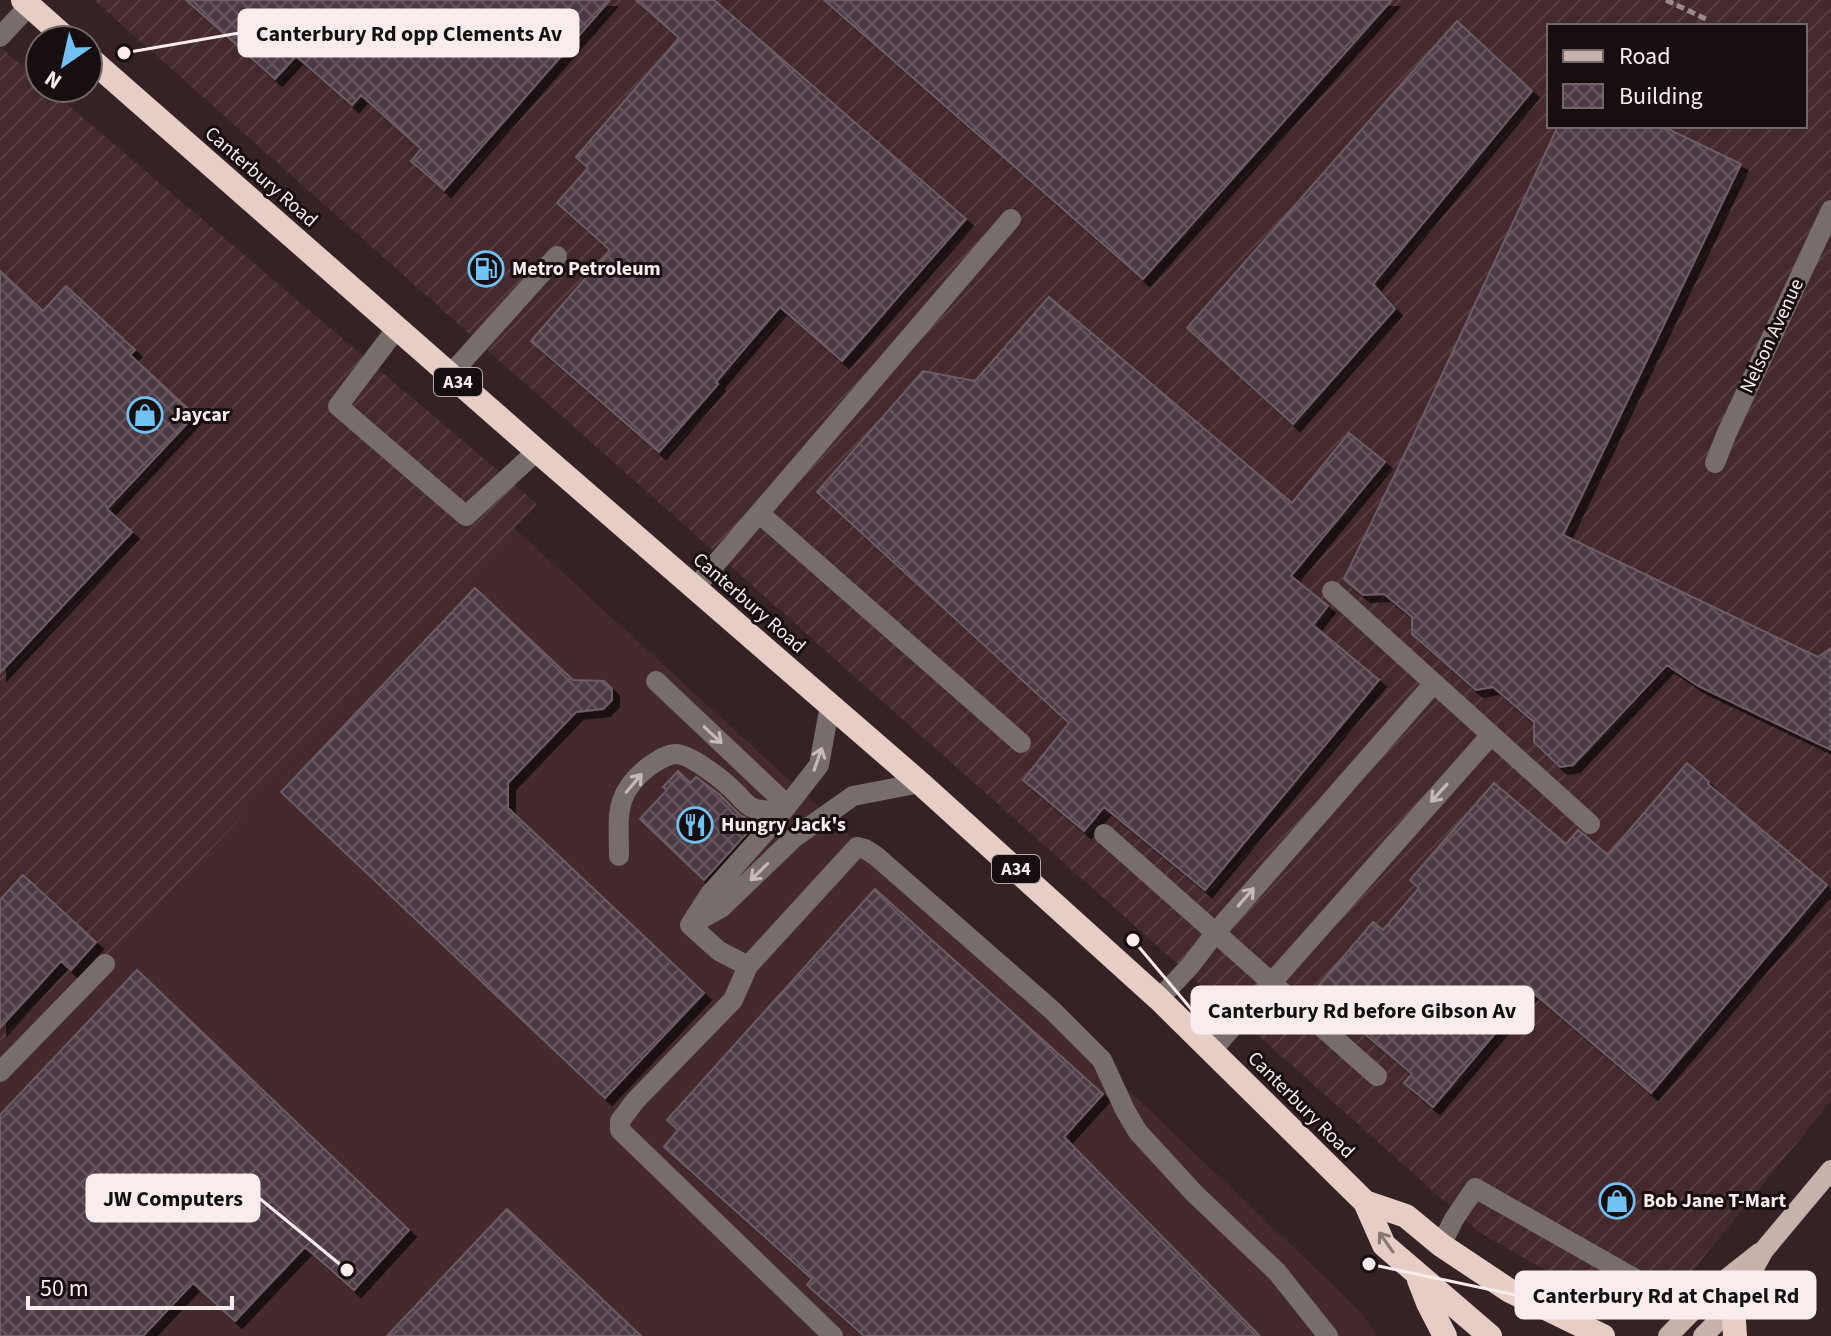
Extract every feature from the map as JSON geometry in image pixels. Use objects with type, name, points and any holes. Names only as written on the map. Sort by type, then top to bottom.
[{"type":"highway","points":[[26,3],[50,24]]},
{"type":"highway","name":"Canterbury Road","points":[[104,71],[920,783],[1159,999],[1365,1202],[1384,1245],[1490,1336]]},
{"type":"highway","name":"Canterbury Road","points":[[1365,1202],[1406,1216],[1441,1245],[1510,1291],[1603,1336]]},
{"type":"highway","points":[[1417,1274],[1445,1336]]},
{"type":"highway","points":[[1733,1306],[1735,1336]]},
{"type":"main road","points":[[1703,1336],[1733,1306],[1764,1250],[1831,1170]]},
{"type":"main road","points":[[1668,1336],[1736,1270],[1764,1250]]},
{"type":"street","points":[[0,37],[26,3]]},
{"type":"street","name":"Nelson Avenue","points":[[1715,463],[1831,210]]},
{"type":"street","points":[[695,588],[1011,219]]},
{"type":"street","points":[[450,375],[557,256]]},
{"type":"street","points":[[397,328],[338,406],[466,516],[537,451]]},
{"type":"street","points":[[759,513],[1021,743]]},
{"type":"street","points":[[1332,591],[1590,824]]},
{"type":"street","points":[[656,681],[784,807]]},
{"type":"street","points":[[1159,999],[1434,683]]},
{"type":"street","points":[[690,925],[710,894],[819,765],[830,705]]},
{"type":"street","points":[[1212,1050],[1491,735]]},
{"type":"street","points":[[619,856],[619,805],[635,779],[662,758],[676,754],[690,759],[716,774],[748,805],[758,810],[784,807]]},
{"type":"street","points":[[690,925],[721,908],[795,837],[853,796],[920,783]]},
{"type":"street","points":[[1104,834],[1377,1076]]},
{"type":"street","points":[[833,1336],[620,1130],[620,1121],[635,1101],[733,1000],[748,966],[857,847],[876,856],[1053,1011],[1102,1060],[1138,1132],[1194,1193],[1277,1272],[1328,1336]]},
{"type":"street","points":[[690,925],[719,951],[748,966]]},
{"type":"street","points":[[0,1072],[105,964]]},
{"type":"street","points":[[1441,1245],[1475,1188],[1641,1282],[1699,1305]]},
{"type":"path","points":[[1666,0],[1708,20]]},
{"type":"shaded area","points":[[94,0],[1831,0],[1831,1101],[1676,1291],[1627,1310],[1555,1276],[1479,1232]]},
{"type":"shaded area","points":[[0,47],[24,67],[24,104],[67,104],[537,504],[192,870],[0,1083]]},
{"type":"shaded area","points":[[514,528],[1137,1098],[1358,1309],[1378,1336],[0,1336],[0,1083],[192,870]]},
{"type":"building","points":[[186,0],[610,0],[444,190],[411,161],[421,149],[361,95],[352,105],[296,56],[275,79]]},
{"type":"building","points":[[636,0],[714,0],[966,219],[842,361],[780,307],[659,452],[531,341],[610,250],[557,203],[588,168],[576,157],[679,38]]},
{"type":"building","points":[[824,0],[1392,0],[1143,279]]},
{"type":"building","points":[[1457,21],[1532,91],[1373,284],[1395,309],[1293,424],[1187,328]]},
{"type":"building","points":[[1557,128],[1666,128],[1741,164],[1563,535],[1818,657],[1831,648],[1831,750],[1698,686],[1667,665],[1573,765],[1560,767],[1534,742],[1534,722],[1493,687],[1476,690],[1412,634],[1412,617],[1384,594],[1363,595],[1344,579]]},
{"type":"building","points":[[0,271],[43,311],[66,286],[135,350],[130,355],[195,415],[107,509],[132,532],[0,673]]},
{"type":"building","points":[[1049,297],[1292,503],[1349,433],[1385,462],[1291,576],[1328,606],[1313,625],[1379,680],[1205,890],[1104,807],[1084,831],[1023,780],[1069,723],[817,492],[923,371],[975,381]]},
{"type":"building","points":[[475,588],[573,680],[604,681],[612,689],[612,700],[603,709],[576,712],[508,783],[508,808],[704,993],[605,1098],[281,792]]},
{"type":"building","points":[[1687,763],[1827,885],[1651,1093],[1531,991],[1433,1107],[1404,1083],[1412,1074],[1314,991],[1373,922],[1383,930],[1419,888],[1410,880],[1494,783],[1566,844],[1578,830],[1608,855]]},
{"type":"building","name":"Hungry Jack's","points":[[678,771],[690,783],[696,777],[699,779],[740,815],[756,823],[704,880],[640,819],[667,790],[663,787]]},
{"type":"building","points":[[23,875],[96,942],[71,970],[61,961],[0,1028],[0,900]]},
{"type":"building","points":[[875,889],[1103,1094],[1064,1137],[1260,1336],[864,1336],[807,1285],[812,1279],[664,1147],[678,1130],[667,1120]]},
{"type":"building","points":[[137,970],[409,1230],[354,1290],[305,1247],[235,1321],[193,1283],[143,1336],[0,1336],[0,1115]]},
{"type":"building","points":[[507,1209],[641,1336],[387,1336]]},
{"type":"place","name":"Canterbury Rd opp Clements Av","points":[[124,53]]},
{"type":"place","name":"Metro Petroleum","points":[[486,269]]},
{"type":"place","name":"Jaycar","points":[[145,415]]},
{"type":"place","name":"Hungry Jack's","points":[[695,825]]},
{"type":"place","name":"Canterbury Rd before Gibson Av","points":[[1133,940]]},
{"type":"place","name":"Bob Jane T-Mart","points":[[1617,1201]]},
{"type":"place","name":"Canterbury Rd at Chapel Rd","points":[[1369,1264]]},
{"type":"place","name":"JW Computers","points":[[347,1270]]}]
